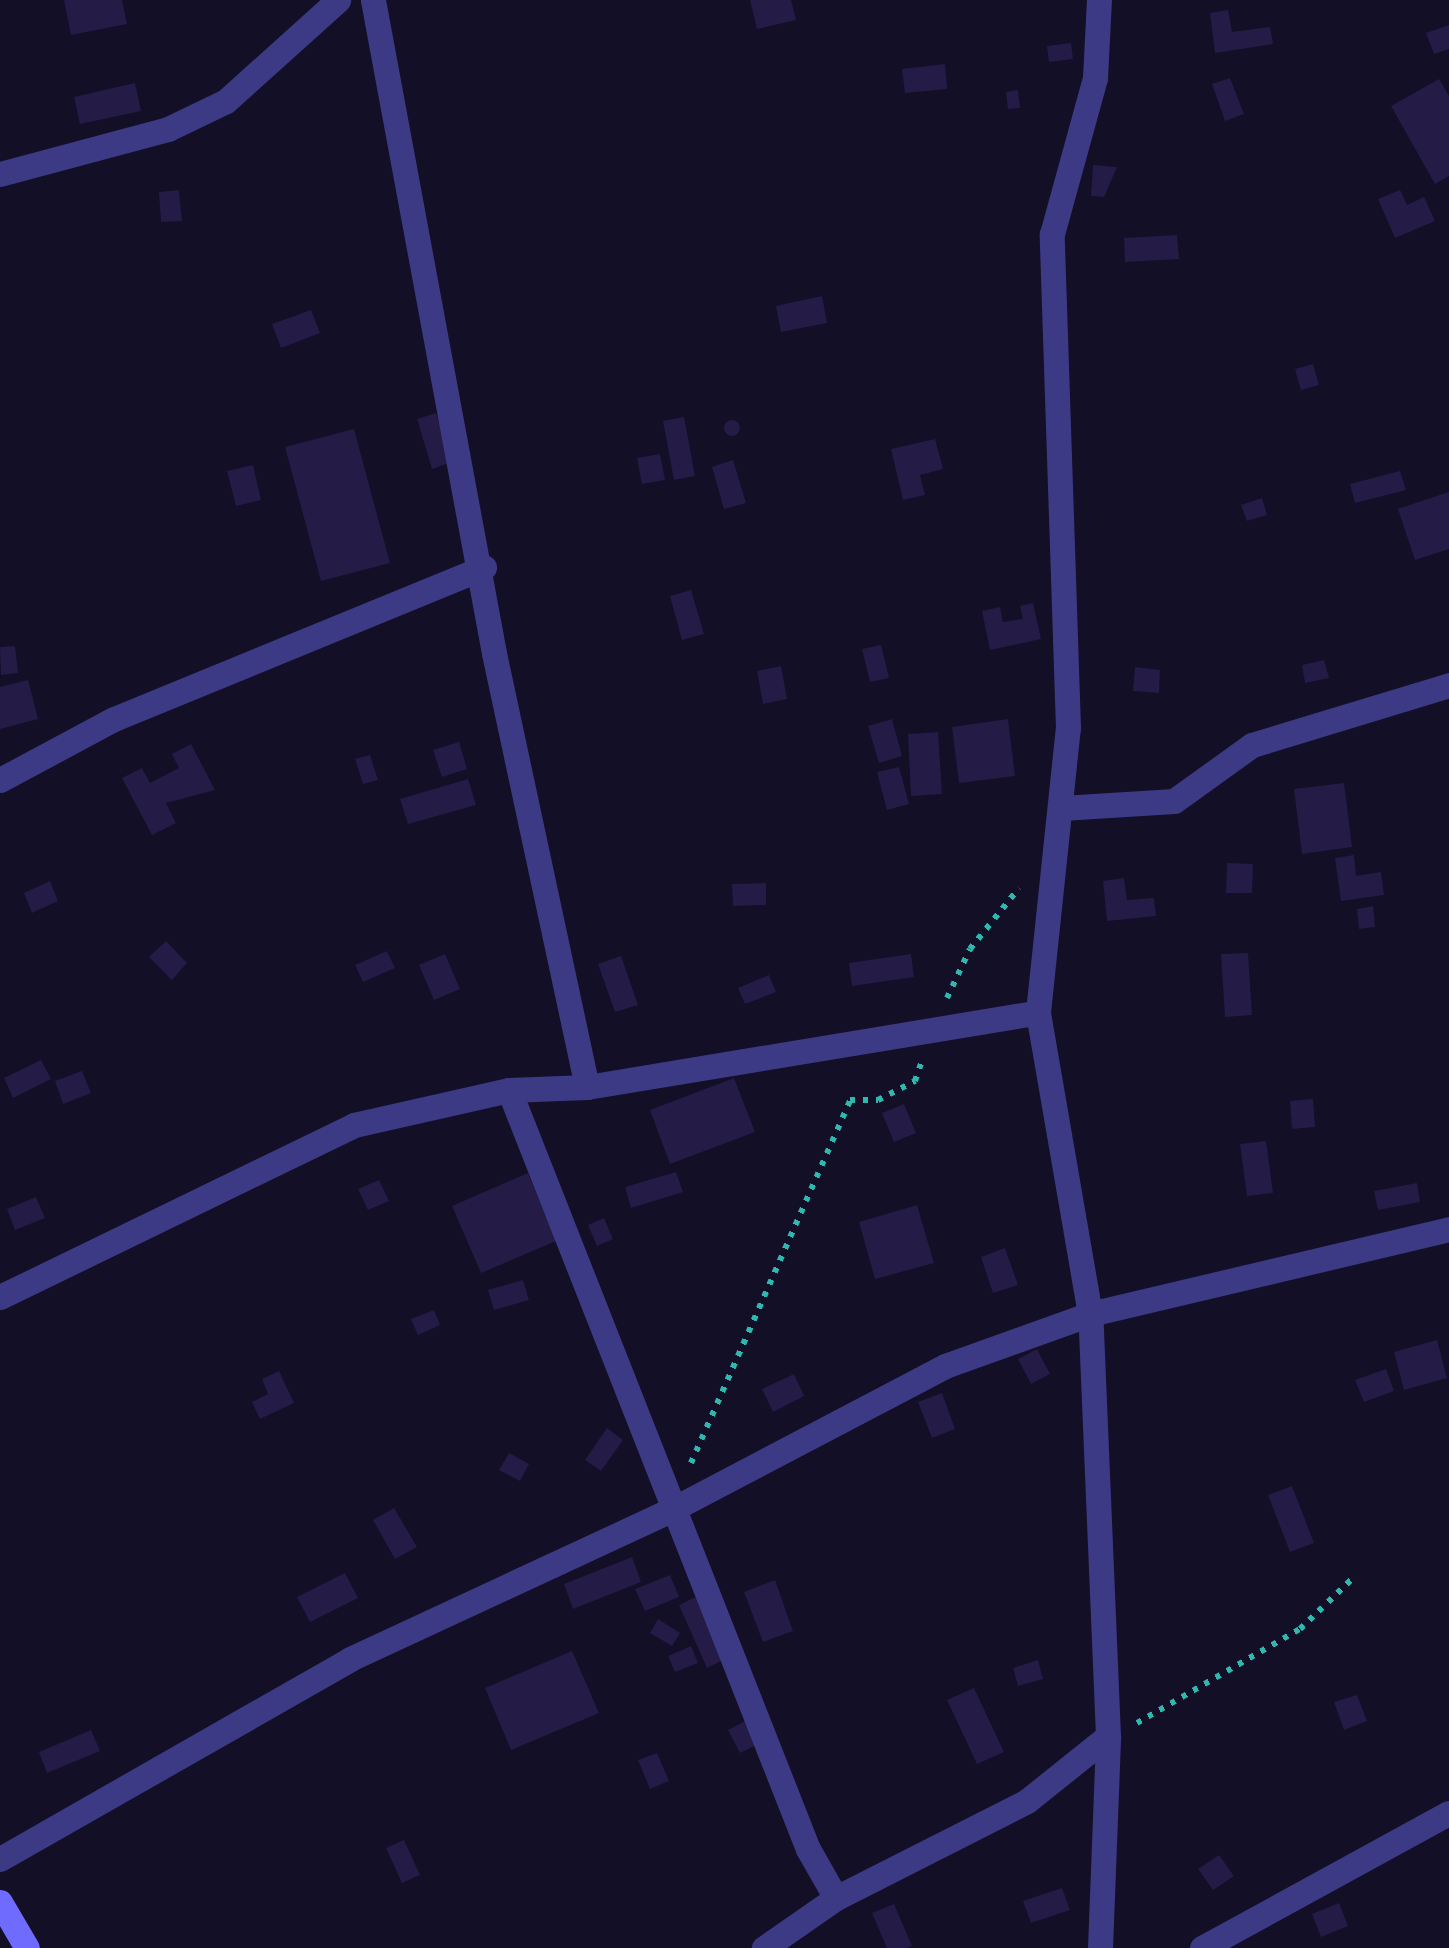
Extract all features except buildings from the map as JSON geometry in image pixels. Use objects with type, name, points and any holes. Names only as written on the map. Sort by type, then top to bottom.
[{"type":"street","points":[[0,174],[168,129],[226,101],[338,0]]},
{"type":"street","points":[[374,0],[588,1088]]},
{"type":"street","points":[[1099,0],[1095,78],[1052,234],[1068,728],[1038,1012],[1090,1314],[1108,1736],[1100,1948]]},
{"type":"street","points":[[0,780],[114,719],[484,567]]},
{"type":"street","points":[[1062,808],[1174,801],[1252,744],[1449,685]]},
{"type":"street","points":[[0,1297],[354,1125],[509,1090],[588,1088],[1038,1012]]},
{"type":"street","points":[[509,1090],[671,1510],[836,1898]]},
{"type":"street","points":[[0,1860],[403,1632],[671,1510],[945,1366],[1090,1314],[1449,1229]]},
{"type":"street","points":[[764,1948],[836,1898],[1027,1800],[1108,1736]]},
{"type":"street","points":[[1202,1948],[1449,1813]]},
{"type":"street","points":[[0,1902],[27,1948]]},
{"type":"path","points":[[671,1510],[850,1100],[878,1100],[915,1081],[970,949],[1027,878]]},
{"type":"path","points":[[1108,1736],[1196,1696],[1300,1630],[1354,1576]]}]
